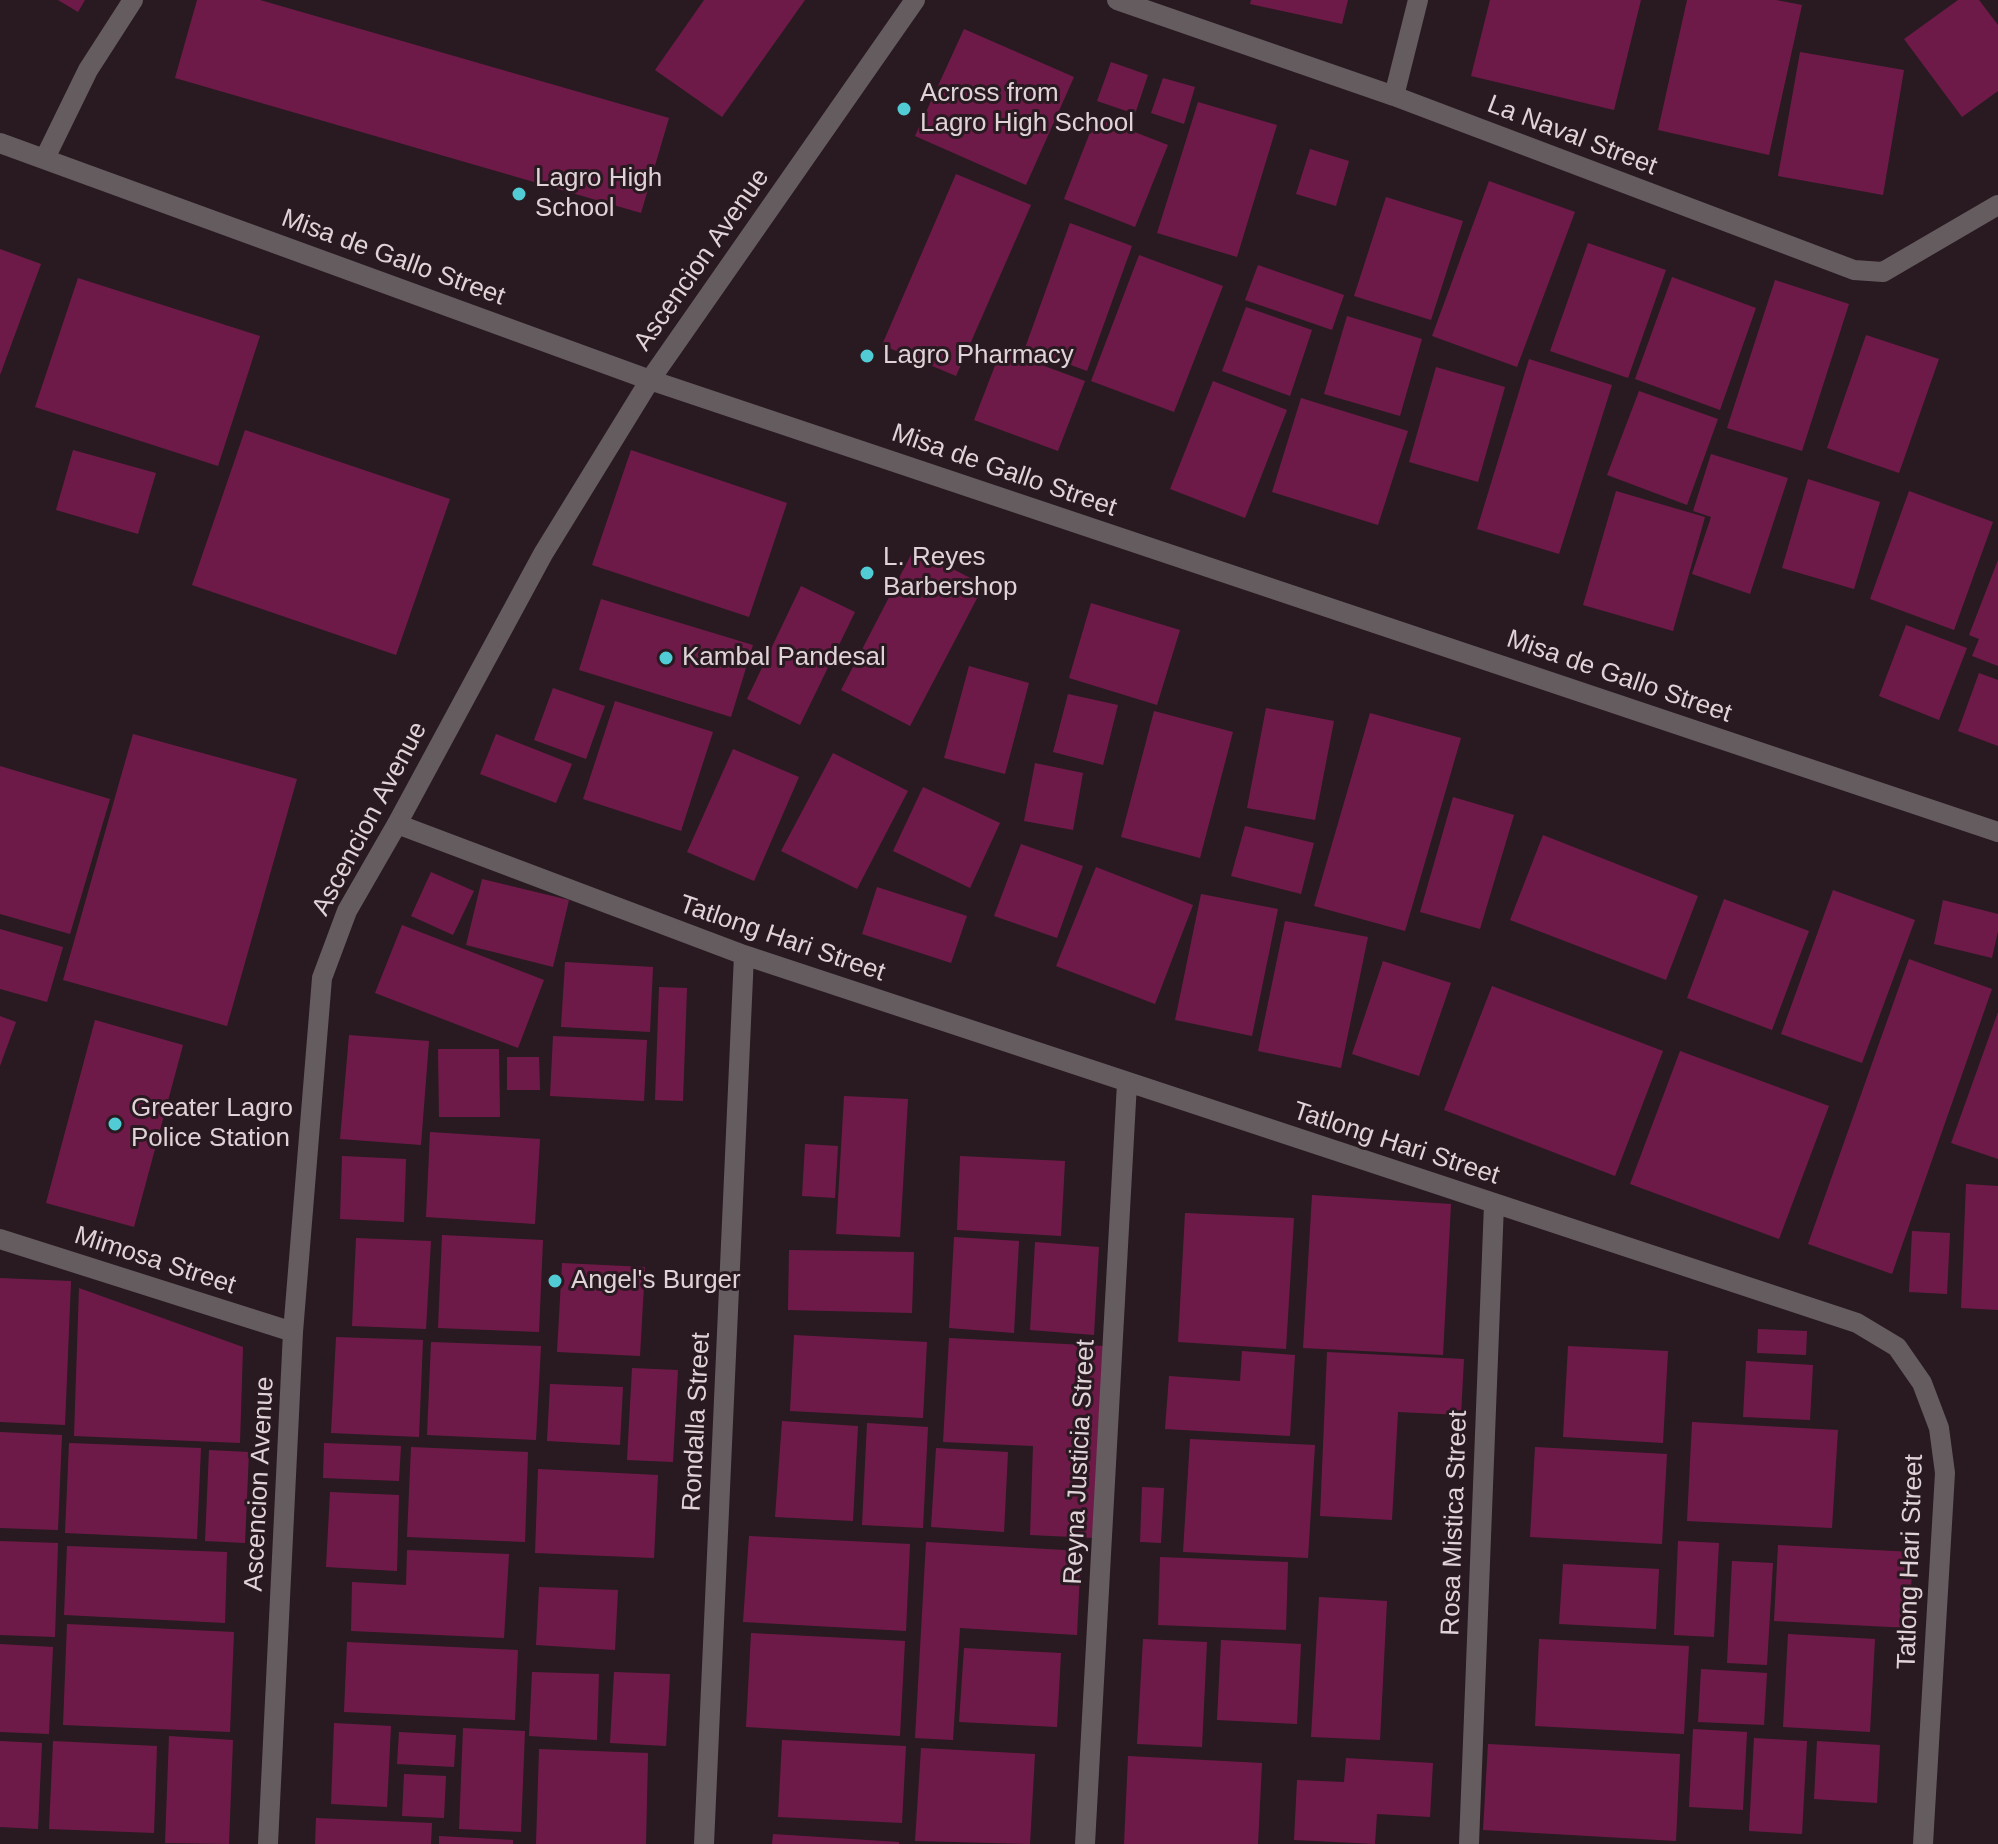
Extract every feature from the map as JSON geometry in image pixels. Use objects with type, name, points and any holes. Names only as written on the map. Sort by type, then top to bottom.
[{"type":"street","points":[[45,158],[88,70],[133,0]]},
{"type":"street","name":"Ascencion Avenue","points":[[268,1844],[293,1332],[322,978],[347,911],[543,554],[650,380],[915,0]]},
{"type":"street","name":"La Naval Street","points":[[1117,0],[1394,96],[1854,270],[1883,272],[1998,205]]},
{"type":"street","points":[[1394,96],[1418,0]]},
{"type":"street","name":"Misa de Gallo Street","points":[[0,143],[650,380],[1998,832]]},
{"type":"street","name":"Tatlong Hari Street","points":[[397,824],[744,955],[1857,1323],[1897,1347],[1922,1383],[1939,1428],[1945,1473],[1923,1844]]},
{"type":"street","name":"Rondalla Street","points":[[704,1844],[744,955]]},
{"type":"street","name":"Reyna Justicia Street","points":[[1085,1844],[1127,1083]]},
{"type":"street","name":"Rosa Mistica Street","points":[[1469,1844],[1494,1204]]},
{"type":"street","name":"Mimosa Street","points":[[0,1239],[293,1332]]},
{"type":"building","points":[[58,0],[85,0],[78,12]]},
{"type":"building","points":[[197,0],[260,0],[669,118],[641,213],[175,78]]},
{"type":"building","points":[[704,0],[805,0],[722,117],[655,70]]},
{"type":"building","points":[[1251,0],[1348,0],[1342,24],[1250,4]]},
{"type":"building","points":[[1490,0],[1641,0],[1614,110],[1471,76]]},
{"type":"building","points":[[1687,0],[1776,0],[1802,5],[1769,155],[1658,130]]},
{"type":"building","points":[[1958,0],[1979,0],[1998,25],[1998,91],[1962,117],[1904,39]]},
{"type":"building","points":[[964,29],[1074,77],[1026,185],[915,136]]},
{"type":"building","points":[[1800,52],[1904,70],[1883,195],[1778,176]]},
{"type":"building","points":[[1111,62],[1148,75],[1135,114],[1097,101]]},
{"type":"building","points":[[1163,78],[1195,87],[1184,124],[1151,113]]},
{"type":"building","points":[[1198,102],[1277,125],[1237,257],[1157,233]]},
{"type":"building","points":[[1096,117],[1168,145],[1135,227],[1064,199]]},
{"type":"building","points":[[1310,149],[1349,161],[1336,206],[1296,194]]},
{"type":"building","points":[[956,174],[1031,205],[956,376],[882,345]]},
{"type":"building","points":[[1489,181],[1575,212],[1517,367],[1432,336]]},
{"type":"building","points":[[1386,197],[1463,221],[1431,320],[1354,296]]},
{"type":"building","points":[[1070,223],[1132,246],[1087,371],[1025,348]]},
{"type":"building","points":[[1588,243],[1666,270],[1628,378],[1550,351]]},
{"type":"building","points":[[0,249],[41,264],[0,375]]},
{"type":"building","points":[[1139,255],[1223,286],[1174,412],[1091,381]]},
{"type":"building","points":[[1258,265],[1344,295],[1332,330],[1245,300]]},
{"type":"building","points":[[1672,277],[1756,308],[1720,410],[1635,379]]},
{"type":"building","points":[[78,278],[260,336],[218,466],[35,407]]},
{"type":"building","points":[[1775,280],[1849,304],[1802,451],[1727,428]]},
{"type":"building","points":[[1246,307],[1312,330],[1290,396],[1222,371]]},
{"type":"building","points":[[1347,316],[1422,339],[1400,416],[1324,394]]},
{"type":"building","points":[[1866,335],[1939,359],[1899,473],[1827,448]]},
{"type":"building","points":[[1001,350],[1085,381],[1058,451],[974,420]]},
{"type":"building","points":[[1529,359],[1612,385],[1559,554],[1477,529]]},
{"type":"building","points":[[1436,367],[1505,387],[1478,482],[1409,462]]},
{"type":"building","points":[[1213,381],[1287,410],[1245,518],[1170,489]]},
{"type":"building","points":[[1639,391],[1718,419],[1687,505],[1607,475]]},
{"type":"building","points":[[1301,398],[1408,431],[1378,525],[1272,492]]},
{"type":"building","points":[[245,430],[450,499],[396,655],[192,585]]},
{"type":"building","points":[[73,450],[156,473],[138,534],[56,510]]},
{"type":"building","points":[[631,450],[787,503],[749,617],[592,565]]},
{"type":"building","points":[[1711,454],[1788,478],[1750,594],[1692,574],[1711,517],[1693,511]]},
{"type":"building","points":[[1808,479],[1880,502],[1854,589],[1782,568]]},
{"type":"building","points":[[1616,491],[1705,517],[1673,631],[1583,605]]},
{"type":"building","points":[[1909,491],[1993,522],[1954,630],[1870,599]]},
{"type":"building","points":[[914,549],[984,585],[910,726],[841,690]]},
{"type":"building","points":[[1998,560],[1998,666],[1972,656],[1979,639],[1969,635]]},
{"type":"building","points":[[801,586],[855,612],[800,725],[747,699]]},
{"type":"building","name":"Kambal Pandesal","points":[[601,599],[753,645],[731,717],[579,670]]},
{"type":"building","points":[[1091,603],[1180,630],[1157,705],[1069,678]]},
{"type":"building","points":[[1906,625],[1967,648],[1939,720],[1879,696]]},
{"type":"building","points":[[969,666],[1029,683],[1005,774],[944,758]]},
{"type":"building","points":[[1979,673],[1998,680],[1998,746],[1958,731]]},
{"type":"building","points":[[553,688],[605,706],[586,759],[534,740]]},
{"type":"building","points":[[1068,694],[1118,705],[1103,765],[1053,752]]},
{"type":"building","points":[[615,701],[713,732],[681,831],[583,799]]},
{"type":"building","points":[[1266,708],[1334,721],[1315,820],[1247,808]]},
{"type":"building","points":[[1154,711],[1233,732],[1200,858],[1121,837]]},
{"type":"building","points":[[1370,713],[1461,738],[1405,931],[1314,906]]},
{"type":"building","points":[[133,734],[297,779],[227,1026],[63,980]]},
{"type":"building","points":[[496,734],[572,764],[556,803],[480,774]]},
{"type":"building","points":[[733,749],[799,777],[754,881],[687,852]]},
{"type":"building","points":[[833,753],[908,791],[857,889],[781,851]]},
{"type":"building","points":[[1035,763],[1083,773],[1073,830],[1024,821]]},
{"type":"building","points":[[0,766],[110,799],[70,934],[0,914]]},
{"type":"building","points":[[923,787],[1000,823],[970,888],[893,851]]},
{"type":"building","points":[[1453,797],[1514,815],[1480,929],[1420,912]]},
{"type":"building","points":[[1245,826],[1314,843],[1301,894],[1231,876]]},
{"type":"building","points":[[1543,835],[1698,896],[1666,980],[1510,920]]},
{"type":"building","points":[[1021,844],[1083,866],[1057,938],[994,916]]},
{"type":"building","points":[[1096,867],[1193,905],[1155,1004],[1056,966]]},
{"type":"building","points":[[431,872],[474,891],[453,935],[411,916]]},
{"type":"building","points":[[482,879],[569,900],[553,967],[466,945]]},
{"type":"building","points":[[877,887],[967,916],[951,963],[862,934]]},
{"type":"building","points":[[1833,890],[1915,920],[1862,1063],[1781,1034]]},
{"type":"building","points":[[1201,894],[1278,909],[1252,1036],[1175,1020]]},
{"type":"building","points":[[1724,899],[1809,931],[1772,1030],[1687,998]]},
{"type":"building","points":[[1943,900],[1998,914],[1992,958],[1934,944]]},
{"type":"building","points":[[1285,921],[1368,937],[1341,1068],[1258,1051]]},
{"type":"building","points":[[402,925],[544,980],[518,1048],[375,993]]},
{"type":"building","points":[[0,929],[63,947],[47,1002],[0,989]]},
{"type":"building","points":[[1909,959],[1992,989],[1892,1274],[1808,1244]]},
{"type":"building","points":[[1383,961],[1451,983],[1419,1076],[1352,1054]]},
{"type":"building","points":[[565,962],[653,967],[650,1032],[561,1027]]},
{"type":"building","points":[[1492,986],[1663,1051],[1615,1176],[1444,1110]]},
{"type":"building","points":[[659,987],[687,988],[683,1101],[655,1100]]},
{"type":"building","points":[[1998,1012],[1998,1159],[1951,1143]]},
{"type":"building","points":[[0,1016],[16,1022],[0,1066]]},
{"type":"building","name":"Greater Lagro Police Station","points":[[95,1020],[183,1045],[134,1227],[46,1203]]},
{"type":"building","points":[[349,1035],[429,1041],[421,1145],[340,1139]]},
{"type":"building","points":[[553,1036],[647,1040],[644,1101],[550,1096]]},
{"type":"building","points":[[438,1049],[499,1049],[500,1117],[439,1117]]},
{"type":"building","points":[[1680,1051],[1829,1106],[1779,1239],[1630,1184]]},
{"type":"building","points":[[507,1057],[539,1057],[540,1090],[507,1090]]},
{"type":"building","points":[[844,1096],[908,1099],[900,1237],[836,1234]]},
{"type":"building","points":[[430,1132],[540,1139],[535,1224],[426,1217]]},
{"type":"building","points":[[805,1144],[838,1146],[835,1198],[802,1196]]},
{"type":"building","points":[[342,1156],[406,1159],[404,1222],[340,1219]]},
{"type":"building","points":[[960,1156],[1065,1161],[1061,1236],[957,1230]]},
{"type":"building","points":[[1966,1184],[1998,1186],[1998,1310],[1961,1308]]},
{"type":"building","points":[[1312,1195],[1451,1204],[1443,1355],[1303,1348]]},
{"type":"building","points":[[1185,1213],[1294,1218],[1286,1349],[1178,1342]]},
{"type":"building","points":[[1912,1231],[1950,1233],[1947,1294],[1909,1292]]},
{"type":"building","points":[[442,1235],[543,1240],[539,1332],[438,1328]]},
{"type":"building","points":[[954,1237],[1019,1241],[1014,1333],[949,1328]]},
{"type":"building","points":[[356,1238],[431,1241],[426,1329],[352,1326]]},
{"type":"building","points":[[1035,1242],[1099,1247],[1094,1335],[1030,1330]]},
{"type":"building","points":[[789,1250],[914,1252],[912,1313],[788,1310]]},
{"type":"building","points":[[562,1263],[645,1267],[640,1356],[557,1352]]},
{"type":"building","points":[[0,1278],[71,1281],[65,1425],[0,1422]]},
{"type":"building","points":[[79,1288],[243,1347],[240,1443],[74,1436]]},
{"type":"building","points":[[1758,1329],[1807,1331],[1806,1355],[1757,1353]]},
{"type":"building","points":[[794,1335],[927,1342],[923,1418],[790,1411]]},
{"type":"building","points":[[336,1337],[423,1340],[419,1437],[331,1433]]},
{"type":"building","points":[[949,1338],[1104,1346],[1094,1538],[1030,1535],[1033,1446],[943,1442]]},
{"type":"building","points":[[431,1342],[541,1346],[536,1440],[427,1435]]},
{"type":"building","points":[[1568,1346],[1668,1351],[1663,1443],[1563,1437]]},
{"type":"building","points":[[1242,1351],[1295,1355],[1290,1436],[1165,1429],[1169,1376],[1240,1381]]},
{"type":"building","points":[[1327,1352],[1464,1359],[1461,1415],[1398,1412],[1392,1520],[1320,1516]]},
{"type":"building","points":[[1746,1361],[1813,1365],[1810,1420],[1743,1417]]},
{"type":"building","points":[[632,1368],[678,1370],[673,1462],[627,1460]]},
{"type":"building","points":[[550,1384],[623,1387],[620,1445],[547,1441]]},
{"type":"building","points":[[782,1421],[858,1426],[853,1521],[775,1517]]},
{"type":"building","points":[[1692,1422],[1838,1430],[1832,1528],[1687,1521]]},
{"type":"building","points":[[867,1423],[928,1427],[923,1528],[862,1525]]},
{"type":"building","points":[[0,1432],[62,1435],[58,1530],[0,1528]]},
{"type":"building","points":[[1190,1439],[1315,1445],[1308,1558],[1183,1552]]},
{"type":"building","points":[[69,1443],[201,1448],[197,1539],[65,1533]]},
{"type":"building","points":[[324,1443],[401,1446],[399,1481],[323,1478]]},
{"type":"building","points":[[411,1447],[528,1452],[525,1542],[407,1537]]},
{"type":"building","points":[[1535,1447],[1667,1454],[1662,1544],[1530,1537]]},
{"type":"building","points":[[936,1448],[1008,1452],[1004,1532],[931,1527]]},
{"type":"building","points":[[209,1450],[249,1452],[245,1543],[205,1541]]},
{"type":"building","points":[[538,1469],[658,1475],[654,1558],[535,1553]]},
{"type":"building","points":[[1142,1487],[1164,1488],[1161,1543],[1140,1542]]},
{"type":"building","points":[[330,1492],[399,1495],[397,1571],[326,1567]]},
{"type":"building","points":[[749,1536],[910,1544],[906,1631],[743,1622]]},
{"type":"building","points":[[0,1541],[58,1543],[55,1637],[0,1635]]},
{"type":"building","points":[[1678,1541],[1719,1543],[1714,1637],[1674,1635]]},
{"type":"building","points":[[926,1542],[1081,1551],[1077,1635],[960,1628],[953,1740],[915,1738]]},
{"type":"building","points":[[1778,1545],[1913,1552],[1909,1628],[1774,1621]]},
{"type":"building","points":[[67,1546],[227,1552],[225,1623],[64,1615]]},
{"type":"building","points":[[407,1550],[509,1554],[504,1638],[351,1631],[352,1582],[406,1585]]},
{"type":"building","points":[[1160,1557],[1288,1562],[1286,1630],[1158,1625]]},
{"type":"building","points":[[1732,1561],[1773,1563],[1767,1665],[1727,1663]]},
{"type":"building","points":[[1563,1564],[1659,1569],[1656,1629],[1559,1624]]},
{"type":"building","points":[[539,1587],[618,1590],[615,1650],[536,1645]]},
{"type":"building","points":[[1319,1597],[1387,1601],[1380,1740],[1311,1737]]},
{"type":"building","points":[[67,1624],[234,1632],[230,1732],[63,1725]]},
{"type":"building","points":[[751,1633],[905,1641],[900,1736],[746,1727]]},
{"type":"building","points":[[1788,1634],[1875,1639],[1870,1732],[1783,1727]]},
{"type":"building","points":[[1143,1639],[1207,1642],[1202,1747],[1137,1744]]},
{"type":"building","points":[[1539,1639],[1689,1646],[1684,1734],[1535,1726]]},
{"type":"building","points":[[1221,1640],[1301,1644],[1297,1724],[1217,1720]]},
{"type":"building","points":[[347,1642],[518,1650],[515,1720],[344,1712]]},
{"type":"building","points":[[0,1644],[53,1647],[49,1734],[0,1732]]},
{"type":"building","points":[[964,1648],[1061,1653],[1057,1727],[959,1722]]},
{"type":"building","points":[[1701,1669],[1767,1673],[1764,1725],[1698,1722]]},
{"type":"building","points":[[532,1672],[599,1674],[597,1740],[529,1736]]},
{"type":"building","points":[[614,1672],[670,1674],[666,1746],[610,1743]]},
{"type":"building","points":[[334,1723],[391,1726],[387,1807],[331,1804]]},
{"type":"building","points":[[463,1728],[525,1731],[521,1832],[459,1829]]},
{"type":"building","points":[[1693,1729],[1747,1732],[1743,1810],[1689,1807]]},
{"type":"building","points":[[399,1732],[456,1735],[454,1767],[397,1764]]},
{"type":"building","points":[[169,1736],[233,1740],[229,1844],[165,1843]]},
{"type":"building","points":[[1754,1738],[1807,1741],[1802,1834],[1749,1831]]},
{"type":"building","points":[[782,1740],[906,1746],[902,1823],[778,1817]]},
{"type":"building","points":[[0,1741],[42,1743],[38,1829],[0,1827]]},
{"type":"building","points":[[53,1741],[157,1746],[154,1833],[49,1829]]},
{"type":"building","points":[[1817,1741],[1880,1745],[1877,1803],[1814,1799]]},
{"type":"building","points":[[1488,1744],[1680,1754],[1676,1841],[1483,1830]]},
{"type":"building","points":[[921,1748],[1035,1754],[1030,1844],[915,1841]]},
{"type":"building","points":[[539,1749],[648,1753],[646,1844],[536,1844]]},
{"type":"building","points":[[1128,1756],[1262,1763],[1258,1844],[1124,1844]]},
{"type":"building","points":[[1346,1758],[1433,1763],[1430,1817],[1377,1814],[1375,1844],[1294,1840],[1297,1780],[1344,1782]]},
{"type":"building","points":[[404,1774],[446,1776],[444,1818],[402,1816]]},
{"type":"building","points":[[316,1818],[432,1823],[431,1844],[315,1844]]},
{"type":"building","points":[[773,1834],[899,1842],[899,1844],[772,1844]]},
{"type":"building","points":[[439,1836],[513,1840],[513,1844],[439,1844]]},
{"type":"place","name":"Across from Lagro High School","points":[[904,109]]},
{"type":"place","name":"Lagro High School","points":[[519,194]]},
{"type":"place","name":"Lagro Pharmacy","points":[[867,356]]},
{"type":"place","name":"L. Reyes Barbershop","points":[[867,573]]},
{"type":"place","name":"Kambal Pandesal","points":[[666,658]]},
{"type":"place","name":"Greater Lagro Police Station","points":[[115,1124]]},
{"type":"place","name":"Angel's Burger","points":[[555,1281]]}]
